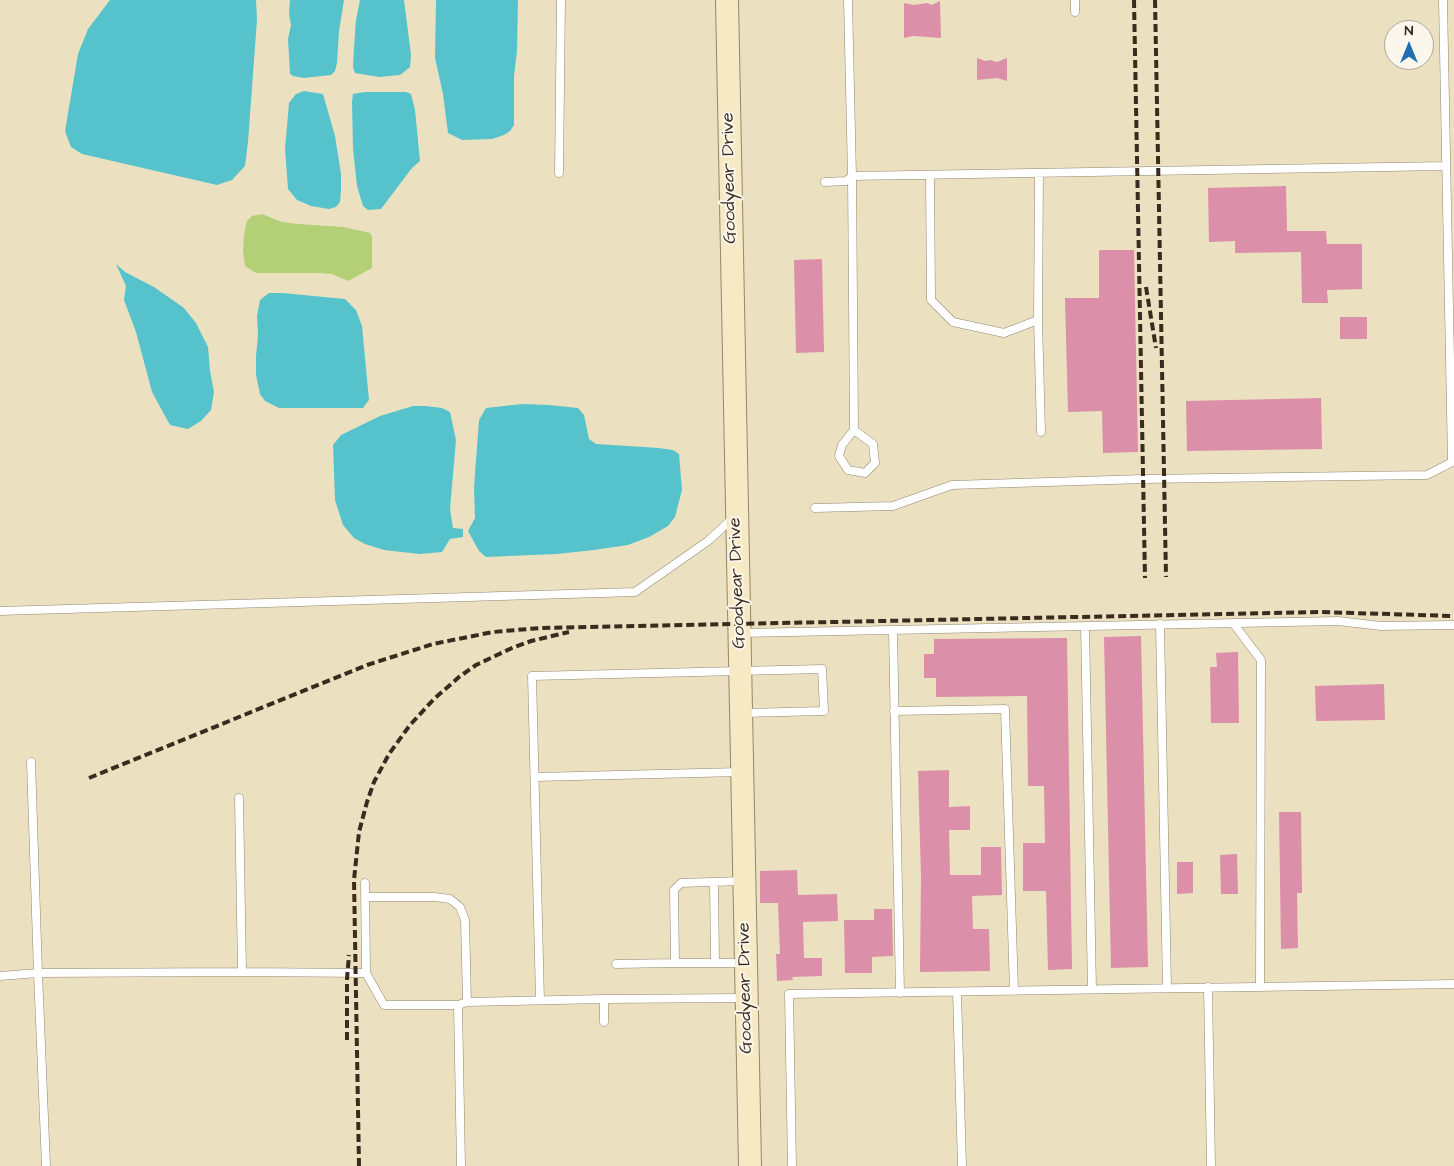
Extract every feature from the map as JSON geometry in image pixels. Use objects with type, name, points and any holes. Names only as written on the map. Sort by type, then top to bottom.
[{"type":"street","name":"Goodyear Drive","points":[[727,0],[750,1166]]},
{"type":"lane","points":[[558,173],[561,0]]},
{"type":"lane","points":[[848,0],[852,176],[854,430],[842,444],[839,456],[848,470],[865,473],[875,462],[873,444],[854,430]]},
{"type":"lane","points":[[1075,0],[1075,12]]},
{"type":"lane","points":[[815,508],[893,506],[952,485],[1144,479],[1427,475],[1453,461],[1443,0]]},
{"type":"lane","points":[[825,182],[846,181],[852,176],[1446,166]]},
{"type":"lane","points":[[1039,173],[1038,320],[1041,432]]},
{"type":"lane","points":[[930,175],[931,300],[953,322],[1004,333],[1038,320]]},
{"type":"lane","points":[[0,611],[635,592],[708,541],[736,515]]},
{"type":"lane","points":[[739,633],[1338,621],[1381,626],[1454,625]]},
{"type":"lane","points":[[1233,623],[1261,660],[1260,986]]},
{"type":"lane","points":[[1160,624],[1167,988]]},
{"type":"lane","points":[[1085,626],[1092,989]]},
{"type":"lane","points":[[893,630],[900,992]]},
{"type":"lane","points":[[540,1000],[532,676],[822,669],[824,711],[742,713]]},
{"type":"lane","points":[[894,711],[1005,709],[1014,990]]},
{"type":"lane","points":[[31,762],[46,1166]]},
{"type":"lane","points":[[535,777],[742,772]]},
{"type":"lane","points":[[239,798],[242,972]]},
{"type":"lane","points":[[676,963],[674,890],[681,883],[744,881]]},
{"type":"lane","points":[[714,882],[715,963]]},
{"type":"lane","points":[[365,883],[366,973],[384,1005],[458,1005],[467,1002],[540,1000],[746,998]]},
{"type":"lane","points":[[365,897],[435,897],[450,899],[460,907],[465,920],[467,1002]]},
{"type":"lane","points":[[616,964],[745,963]]},
{"type":"lane","points":[[0,976],[38,973],[366,973]]},
{"type":"lane","points":[[792,1166],[789,994],[1454,984]]},
{"type":"lane","points":[[1208,987],[1211,1166]]},
{"type":"lane","points":[[957,992],[962,1166]]},
{"type":"lane","points":[[604,999],[604,1022]]},
{"type":"lane","points":[[458,1005],[461,1166]]},
{"type":"green space","points":[[262,214],[282,222],[343,227],[370,233],[372,237],[372,268],[348,281],[332,274],[256,273],[245,266],[243,251],[244,235],[247,221],[252,216]]},
{"type":"water","points":[[110,0],[256,0],[257,20],[245,166],[232,180],[217,185],[82,154],[71,147],[65,131],[78,54],[88,29]]},
{"type":"water","points":[[290,0],[344,0],[339,31],[337,63],[335,71],[331,75],[304,78],[290,74],[288,39],[291,25],[289,14]]},
{"type":"water","points":[[360,0],[404,0],[411,55],[410,67],[400,75],[379,77],[355,73],[353,67],[354,47]]},
{"type":"water","points":[[436,0],[518,0],[517,51],[514,76],[514,125],[504,135],[492,139],[462,140],[448,133],[443,94],[435,58]]},
{"type":"water","points":[[304,91],[323,94],[335,136],[341,174],[341,191],[340,202],[336,207],[329,209],[311,206],[297,200],[288,189],[285,149],[289,103],[296,94]]},
{"type":"water","points":[[365,92],[406,92],[411,94],[415,110],[420,161],[412,168],[381,209],[368,210],[363,206],[357,186],[353,149],[352,102],[353,94]]},
{"type":"water","points":[[116,264],[125,272],[154,287],[184,308],[196,323],[208,347],[214,392],[211,410],[201,421],[188,429],[170,425],[152,392],[136,332],[124,300],[126,286]]},
{"type":"water","points":[[269,293],[345,299],[356,310],[362,326],[369,400],[363,408],[279,408],[265,401],[260,394],[256,375],[257,316],[260,300]]},
{"type":"water","points":[[522,404],[578,408],[584,415],[589,439],[596,444],[659,448],[673,450],[679,454],[682,490],[675,517],[668,526],[649,537],[628,545],[557,554],[486,557],[479,551],[468,531],[475,518],[474,487],[479,420],[486,408]]},
{"type":"water","points":[[413,406],[442,408],[450,412],[456,440],[450,509],[453,528],[463,529],[463,537],[450,539],[442,552],[420,554],[384,550],[365,544],[354,538],[343,525],[335,500],[333,445],[341,435],[380,416]]},
{"type":"building","points":[[940,1],[941,38],[913,36],[904,38],[904,3],[914,5],[927,3],[932,5]]},
{"type":"building","points":[[977,58],[997,62],[1007,58],[1007,81],[997,78],[977,80]]},
{"type":"building","points":[[1286,186],[1287,231],[1326,231],[1327,244],[1362,244],[1362,289],[1327,290],[1328,303],[1302,303],[1301,252],[1235,253],[1235,241],[1209,242],[1208,188]]},
{"type":"building","points":[[1099,250],[1134,250],[1138,452],[1103,453],[1102,411],[1068,412],[1065,298],[1099,298]]},
{"type":"building","points":[[822,259],[824,352],[796,353],[794,260]]},
{"type":"building","points":[[1340,317],[1367,317],[1367,339],[1340,339]]},
{"type":"building","points":[[1321,398],[1322,449],[1187,451],[1186,401]]},
{"type":"building","points":[[1141,636],[1148,967],[1111,968],[1104,637]]},
{"type":"building","points":[[1067,638],[1072,969],[1048,970],[1046,891],[1023,891],[1023,843],[1045,843],[1044,786],[1028,786],[1027,696],[936,697],[936,678],[924,678],[924,654],[934,654],[934,639]]},
{"type":"building","points":[[1238,652],[1239,723],[1211,723],[1210,667],[1217,667],[1216,653]]},
{"type":"building","points":[[1384,684],[1385,720],[1316,721],[1315,686]]},
{"type":"building","points":[[949,770],[949,807],[970,806],[970,830],[949,830],[950,875],[981,875],[981,847],[1001,847],[1002,895],[972,896],[973,929],[989,929],[990,971],[920,972],[921,876],[918,771]]},
{"type":"building","points":[[1279,812],[1301,812],[1302,893],[1297,893],[1298,948],[1281,949]]},
{"type":"building","points":[[1237,854],[1238,894],[1221,894],[1220,855]]},
{"type":"building","points":[[1177,862],[1193,862],[1193,893],[1177,894]]},
{"type":"building","points":[[797,870],[798,895],[837,894],[838,921],[803,922],[804,958],[822,958],[822,976],[792,977],[793,980],[777,981],[776,954],[780,954],[778,903],[760,903],[760,871]]},
{"type":"building","points":[[874,909],[892,909],[893,956],[872,957],[872,973],[845,973],[844,920],[874,920]]},
{"type":"railway","points":[[1134,0],[1145,578]]},
{"type":"railway","points":[[1155,0],[1166,577]]},
{"type":"railway","points":[[1146,287],[1156,348]]},
{"type":"railway","points":[[89,778],[367,665],[433,644],[493,632],[540,628],[1320,612],[1454,616]]},
{"type":"railway","points":[[359,1166],[354,880],[359,832],[374,782],[389,754],[410,725],[434,699],[459,677],[476,665],[512,648],[531,641],[569,632]]},
{"type":"railway","points":[[347,1040],[349,955]]}]
